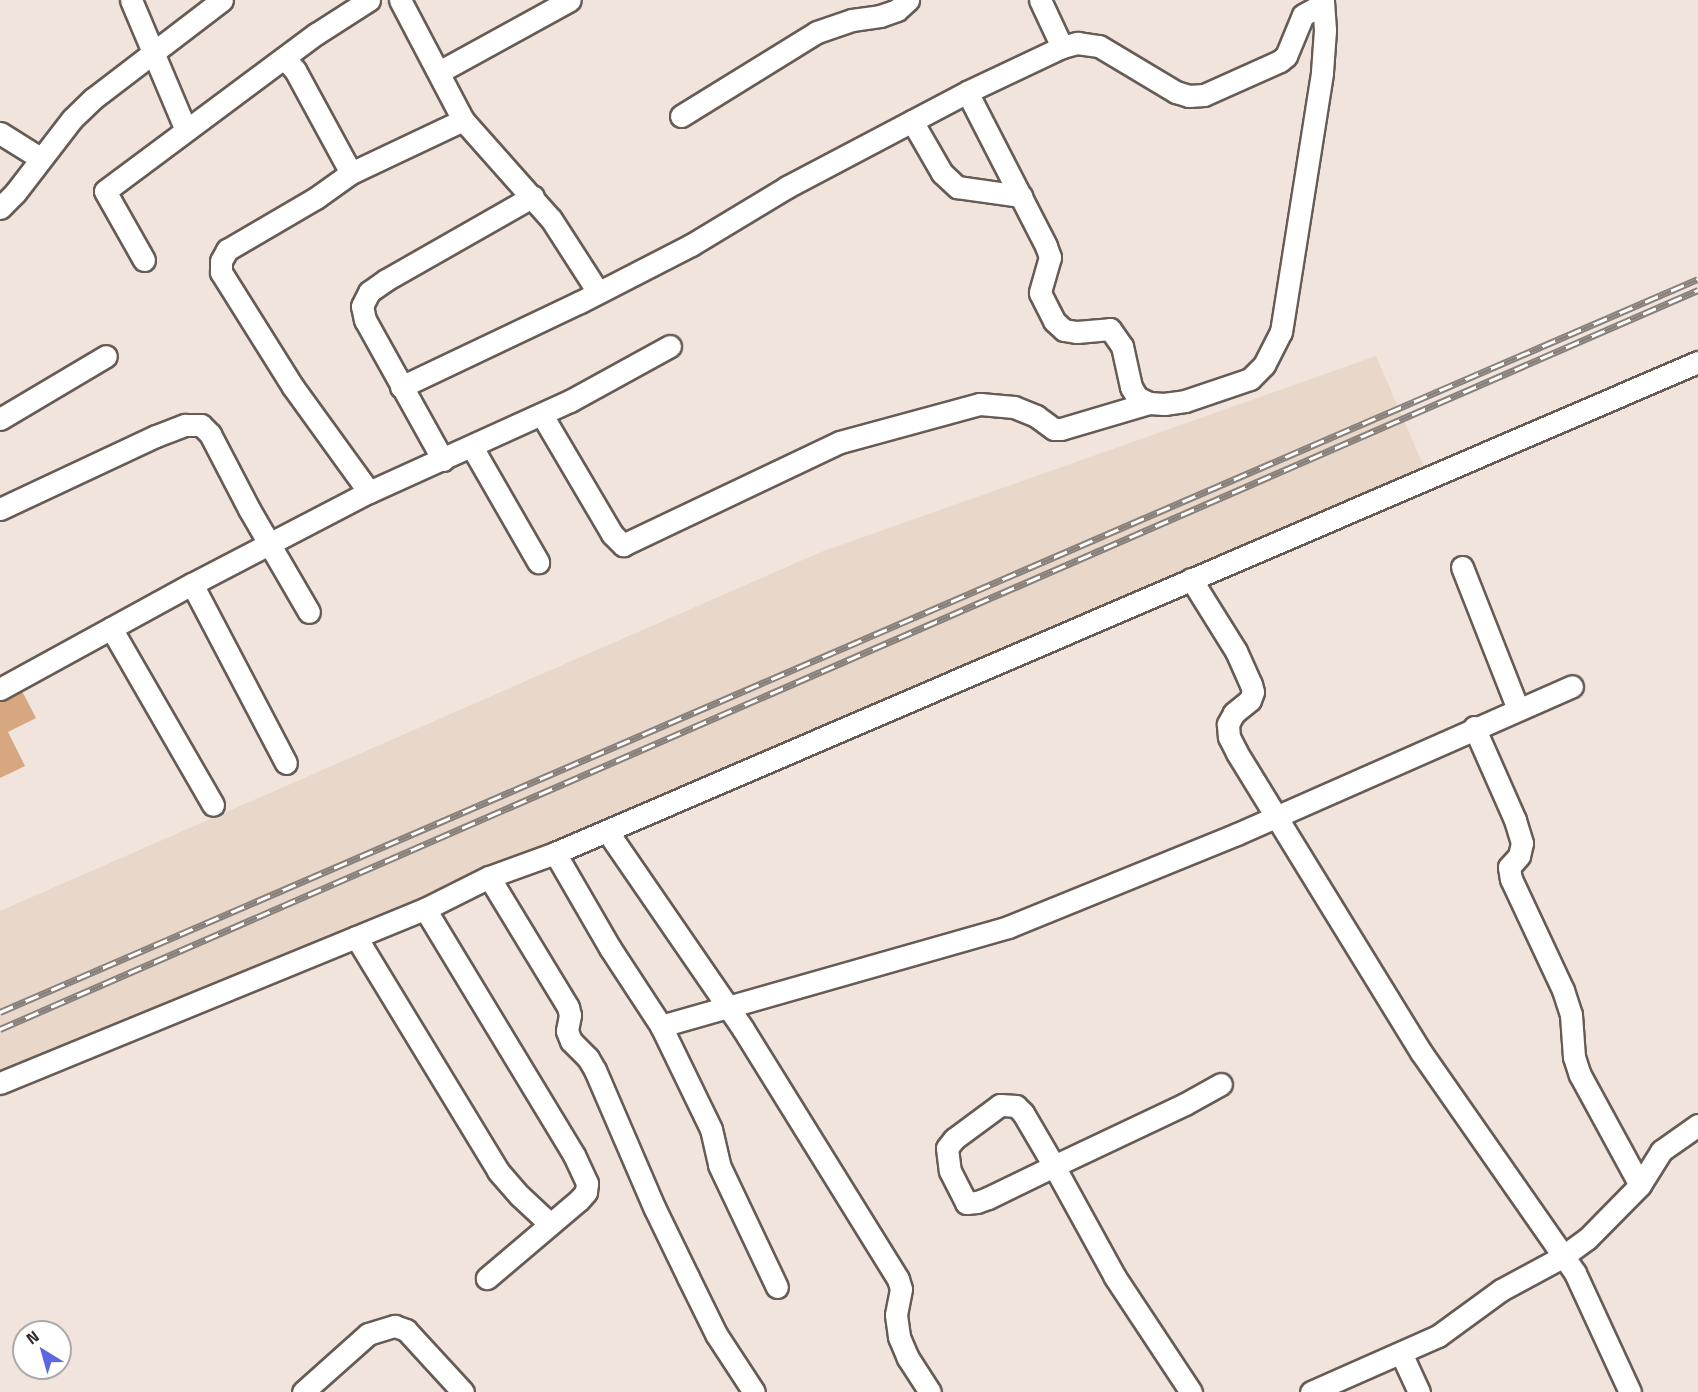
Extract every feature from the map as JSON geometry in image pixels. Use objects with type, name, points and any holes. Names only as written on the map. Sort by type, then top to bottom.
[{"type":"street","points":[[131,0],[186,130]]},
{"type":"street","points":[[0,208],[15,193],[72,119],[94,98],[222,0]]},
{"type":"street","points":[[144,260],[105,191],[316,34],[369,0]]},
{"type":"street","points":[[400,0],[463,120],[533,196],[551,219],[598,292]]},
{"type":"street","points":[[439,72],[570,0]]},
{"type":"street","points":[[681,116],[817,32],[852,20],[880,16],[897,10],[908,0]]},
{"type":"street","points":[[1040,0],[1062,47]]},
{"type":"street","points":[[401,387],[691,245],[787,187],[967,92],[1062,47],[1077,43],[1099,46],[1176,92],[1189,96],[1204,95],[1280,62],[1286,56],[1303,15],[1323,2]]},
{"type":"street","points":[[542,415],[612,534],[623,544],[840,442],[980,404],[1014,407],[1036,416],[1054,429],[1061,429],[1149,403],[1164,404],[1185,401],[1250,379],[1274,351],[1286,308],[1322,72],[1323,2]]},
{"type":"street","points":[[285,59],[295,70],[351,172]]},
{"type":"street","points":[[967,92],[1050,257],[1040,293],[1054,321],[1064,330],[1077,332],[1110,328],[1122,346],[1131,387],[1137,397],[1149,403]]},
{"type":"street","points":[[369,492],[293,387],[221,272],[221,261],[226,250],[316,198],[351,172],[463,120]]},
{"type":"street","points":[[912,121],[942,173],[957,187],[1021,196]]},
{"type":"street","points":[[0,133],[40,158]]},
{"type":"street","points":[[443,460],[365,320],[362,306],[369,292],[533,196]]},
{"type":"street","points":[[0,689],[192,584],[369,492],[542,415],[670,346]]},
{"type":"street","points":[[0,419],[106,356]]},
{"type":"street","points":[[0,1083],[425,909],[489,877],[607,831],[1698,362]]},
{"type":"street","points":[[0,509],[156,436],[185,425],[201,425],[214,441],[309,612]]},
{"type":"street","points":[[472,447],[538,562]]},
{"type":"street","points":[[1461,567],[1518,709]]},
{"type":"street","points":[[1191,579],[1236,651],[1253,692],[1250,700],[1234,713],[1228,724],[1229,737],[1421,1052],[1575,1273],[1596,1314],[1630,1392]]},
{"type":"street","points":[[192,584],[286,763]]},
{"type":"street","points":[[111,628],[213,805]]},
{"type":"street","points":[[661,1026],[1008,927],[1277,816],[1474,727],[1572,686]]},
{"type":"street","points":[[1474,727],[1515,820],[1522,843],[1519,856],[1509,867],[1511,879],[1563,990],[1571,1015],[1574,1057],[1580,1075],[1640,1185]]},
{"type":"street","points":[[607,831],[743,1029],[898,1280],[901,1289],[896,1315],[899,1337],[908,1358],[930,1392]]},
{"type":"street","points":[[555,853],[610,948],[661,1026],[711,1129],[719,1165],[777,1287]]},
{"type":"street","points":[[489,877],[568,1007],[570,1015],[567,1031],[571,1041],[588,1058],[595,1070],[655,1209],[691,1284],[720,1341],[754,1392]]},
{"type":"street","points":[[425,909],[574,1155],[587,1183],[586,1192],[579,1200],[487,1278]]},
{"type":"street","points":[[356,937],[498,1171],[520,1197],[550,1224]]},
{"type":"street","points":[[1191,1392],[1115,1277],[1054,1166],[1023,1113],[1008,1103],[1000,1105],[954,1139],[947,1148],[950,1171],[966,1203],[988,1198],[1054,1166],[1185,1104],[1221,1084]]},
{"type":"street","points":[[1311,1392],[1438,1336],[1501,1290],[1562,1257],[1587,1239],[1640,1185],[1661,1151],[1698,1125]]},
{"type":"street","points":[[303,1392],[368,1334],[395,1326],[406,1330],[463,1392]]},
{"type":"street","points":[[1401,1353],[1419,1392]]},
{"type":"shaded area","points":[[1376,356],[1428,476],[0,1086],[0,911],[821,552]]},
{"type":"building","points":[[22,691],[36,718],[8,732],[25,766],[0,778],[0,702]]},
{"type":"railway","points":[[0,1012],[1698,279]]},
{"type":"railway","points":[[0,1029],[1698,290]]}]
